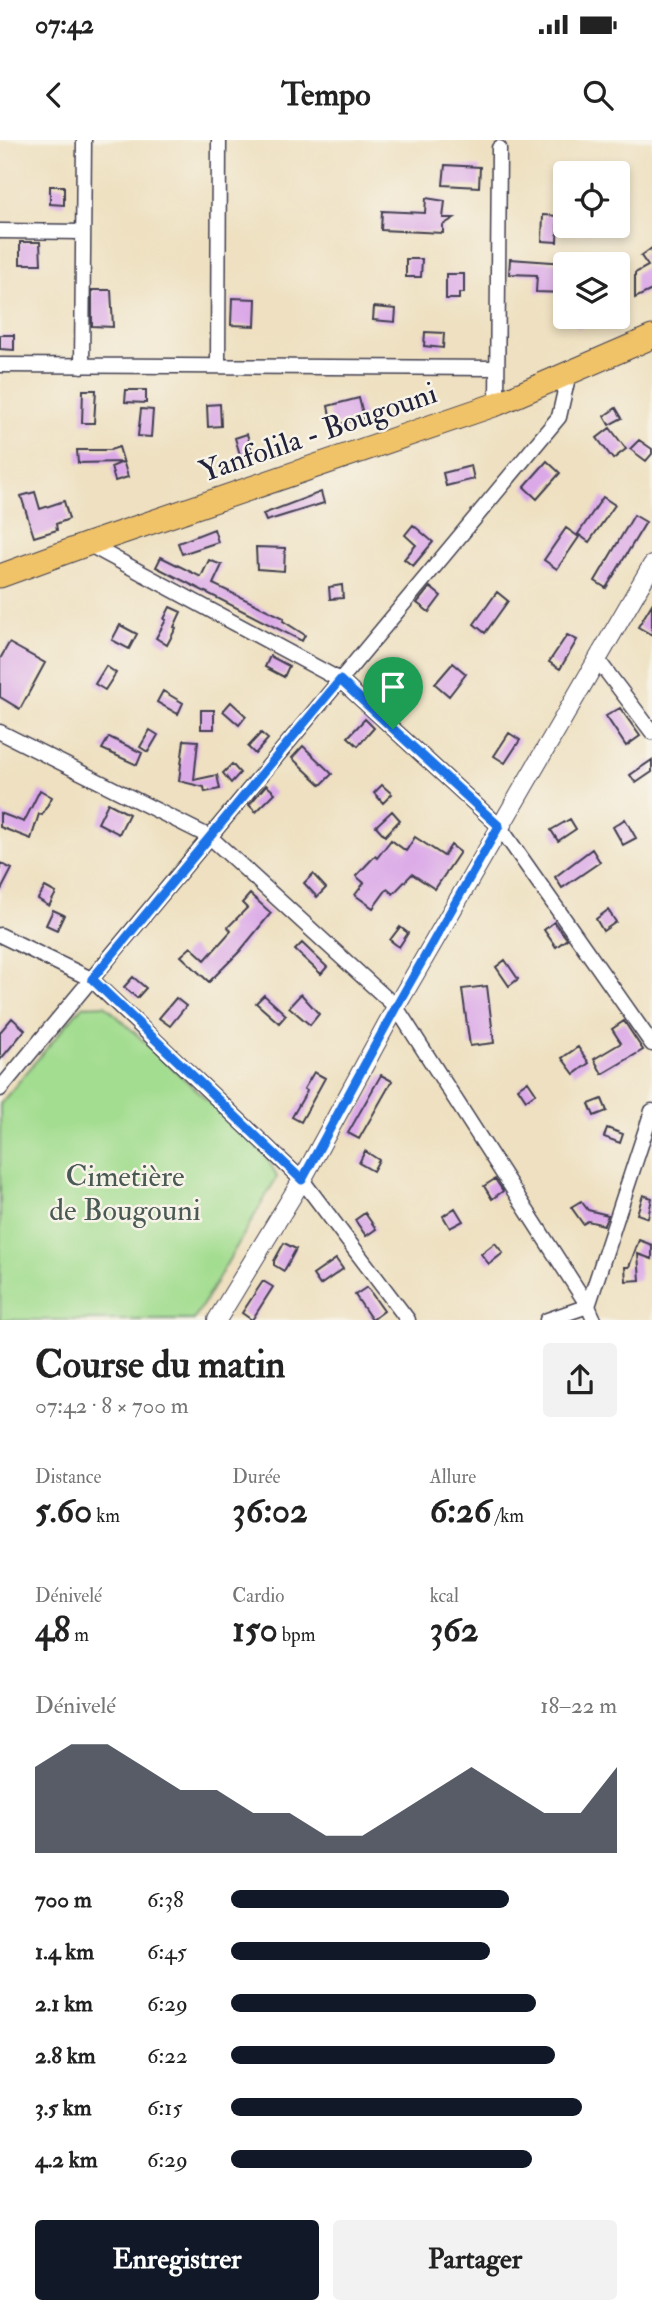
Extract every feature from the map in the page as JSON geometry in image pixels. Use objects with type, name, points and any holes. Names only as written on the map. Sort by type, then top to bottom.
[{"type":"main road","name":"Yanfolila - Bougouni","points":[[0,576],[497,404],[652,337]]},
{"type":"street","points":[[82,366],[84,140]]},
{"type":"street","points":[[218,366],[219,140]]},
{"type":"street","points":[[497,404],[499,148]]},
{"type":"street","points":[[0,232],[83,232]]},
{"type":"street","points":[[0,365],[497,368]]},
{"type":"street","points":[[0,1089],[559,417],[569,373]]},
{"type":"street","points":[[88,544],[340,680],[499,826],[652,1044]]},
{"type":"street","points":[[217,1320],[302,1180],[499,826],[652,565]]},
{"type":"street","points":[[597,659],[652,732]]},
{"type":"street","points":[[0,732],[210,837],[396,1007],[588,1306],[594,1320]]},
{"type":"street","points":[[0,935],[92,979],[302,1180],[408,1320]]},
{"type":"street","points":[[588,1306],[652,1111]]},
{"type":"street","points":[[547,1320],[588,1306]]},
{"type":"green space","name":"Cimetière de Bougouni","points":[[105,1005],[266,1155],[277,1177],[194,1320],[0,1320],[0,1104],[82,1006]]},
{"type":"building","points":[[445,165],[480,167],[479,187],[443,185]]},
{"type":"building","points":[[50,186],[64,186],[64,205],[50,204]]},
{"type":"building","points":[[426,198],[445,201],[443,218],[454,218],[443,225],[443,233],[381,230],[382,211],[425,213]]},
{"type":"building","points":[[543,215],[553,216],[553,238],[557,238],[557,242],[542,241]]},
{"type":"building","points":[[20,242],[40,242],[41,264],[20,264]]},
{"type":"building","points":[[652,248],[652,290],[635,298],[635,273],[648,266],[641,256]]},
{"type":"building","points":[[406,259],[422,259],[421,277],[406,277]]},
{"type":"building","points":[[510,259],[553,262],[553,293],[536,292],[537,275],[509,274]]},
{"type":"building","points":[[446,274],[464,274],[464,293],[459,293],[459,299],[446,299]]},
{"type":"building","points":[[92,290],[111,290],[113,327],[92,326]]},
{"type":"building","points":[[232,298],[256,299],[255,326],[231,325]]},
{"type":"building","points":[[374,307],[396,309],[395,322],[373,320]]},
{"type":"building","points":[[425,332],[444,333],[443,348],[424,346]]},
{"type":"building","points":[[0,335],[14,335],[14,350],[0,349]]},
{"type":"building","points":[[83,390],[96,390],[94,423],[82,423]]},
{"type":"building","points":[[126,390],[146,390],[146,403],[125,402]]},
{"type":"building","points":[[359,398],[364,418],[332,426],[328,406]]},
{"type":"building","points":[[220,404],[221,426],[208,427],[207,405]]},
{"type":"building","points":[[616,408],[622,418],[609,425],[604,416]]},
{"type":"building","points":[[141,409],[153,410],[151,437],[138,436]]},
{"type":"building","points":[[610,428],[626,449],[613,459],[597,438]]},
{"type":"building","points":[[247,434],[253,455],[241,458],[235,438]]},
{"type":"building","points":[[639,440],[652,449],[652,454],[646,461],[630,449]]},
{"type":"building","points":[[119,447],[128,477],[115,481],[111,467],[123,462],[78,463],[77,450],[110,450]]},
{"type":"building","points":[[547,461],[560,473],[537,499],[524,487]]},
{"type":"building","points":[[471,466],[474,479],[446,486],[443,473]]},
{"type":"building","points":[[35,492],[40,509],[64,501],[69,519],[56,524],[57,530],[34,537],[21,496]]},
{"type":"building","points":[[321,492],[324,503],[266,521],[263,514]]},
{"type":"building","points":[[603,497],[615,505],[589,542],[578,534]]},
{"type":"building","points":[[634,515],[646,522],[606,588],[595,581]]},
{"type":"building","points":[[413,525],[433,542],[413,566],[404,559],[416,545],[405,535]]},
{"type":"building","points":[[566,528],[579,537],[557,569],[544,560]]},
{"type":"building","points":[[214,529],[218,542],[182,554],[178,543]]},
{"type":"building","points":[[256,547],[285,548],[284,571],[257,569]]},
{"type":"building","points":[[161,557],[201,577],[209,560],[222,565],[213,584],[284,618],[283,621],[305,635],[302,641],[156,567]]},
{"type":"building","points":[[342,585],[343,598],[330,599],[329,587]]},
{"type":"building","points":[[430,587],[441,596],[429,612],[417,603]]},
{"type":"building","points":[[497,592],[508,601],[485,633],[474,624]]},
{"type":"building","points":[[652,604],[652,635],[638,627]]},
{"type":"building","points":[[170,607],[181,612],[167,645],[156,638]]},
{"type":"building","points":[[120,625],[137,634],[129,649],[112,640]]},
{"type":"building","points":[[567,635],[577,640],[560,669],[549,662]]},
{"type":"building","points":[[9,643],[45,663],[20,709],[0,697],[0,659]]},
{"type":"building","points":[[270,656],[289,666],[284,677],[265,667]]},
{"type":"building","points":[[453,663],[466,674],[449,696],[435,684]]},
{"type":"building","points":[[106,666],[116,673],[105,690],[95,684]]},
{"type":"building","points":[[407,670],[416,678],[406,688],[397,680]]},
{"type":"building","points":[[163,691],[183,703],[178,714],[157,702]]},
{"type":"building","points":[[231,702],[246,716],[239,725],[223,711]]},
{"type":"building","points":[[620,708],[640,736],[626,746],[606,716]]},
{"type":"building","points":[[201,710],[214,710],[214,729],[201,729]]},
{"type":"building","points":[[365,719],[374,728],[358,746],[348,737]]},
{"type":"building","points":[[150,730],[158,735],[148,752],[140,747]]},
{"type":"building","points":[[261,733],[268,739],[255,754],[248,747]]},
{"type":"building","points":[[509,733],[520,740],[505,763],[494,756]]},
{"type":"building","points":[[109,737],[142,753],[137,765],[102,749]]},
{"type":"building","points":[[184,740],[198,741],[194,780],[217,775],[220,789],[205,792],[204,787],[179,781]]},
{"type":"building","points":[[303,746],[332,774],[321,785],[292,758]]},
{"type":"building","points":[[652,760],[652,772],[636,783],[630,775]]},
{"type":"building","points":[[232,764],[240,773],[231,783],[223,773]]},
{"type":"building","points":[[266,785],[275,793],[256,812],[249,805]]},
{"type":"building","points":[[382,785],[392,794],[383,803],[374,793]]},
{"type":"building","points":[[40,790],[52,797],[42,815],[39,814],[31,839],[0,827],[0,813],[24,822]]},
{"type":"building","points":[[108,803],[129,814],[119,834],[98,823]]},
{"type":"building","points":[[392,811],[400,820],[385,836],[376,826]]},
{"type":"building","points":[[570,819],[576,829],[558,841],[551,830]]},
{"type":"building","points":[[625,819],[636,838],[623,845],[613,827]]},
{"type":"building","points":[[415,837],[444,856],[451,845],[460,852],[435,889],[412,874],[393,894],[387,889],[373,908],[355,895],[364,883],[356,876],[375,856],[377,858],[391,840],[406,851]]},
{"type":"building","points":[[592,849],[600,862],[562,888],[555,877]]},
{"type":"building","points":[[0,863],[12,869],[0,892]]},
{"type":"building","points":[[313,874],[326,888],[317,897],[304,883]]},
{"type":"building","points":[[45,887],[56,893],[49,906],[38,899]]},
{"type":"building","points":[[250,894],[271,913],[240,951],[209,982],[181,956],[191,947],[205,960],[231,931],[228,927],[247,908],[242,903]]},
{"type":"building","points":[[53,910],[64,915],[57,930],[46,925]]},
{"type":"building","points":[[608,910],[616,922],[603,931],[596,919]]},
{"type":"building","points":[[554,922],[567,939],[556,947],[544,930]]},
{"type":"building","points":[[400,927],[408,933],[399,947],[390,940]]},
{"type":"building","points":[[302,943],[327,967],[321,974],[295,950]]},
{"type":"building","points":[[505,960],[518,979],[509,986],[496,967]]},
{"type":"building","points":[[133,977],[146,988],[137,998],[124,987]]},
{"type":"building","points":[[487,986],[494,1043],[470,1046],[462,989]]},
{"type":"building","points":[[301,994],[319,1014],[310,1025],[289,1007]]},
{"type":"building","points":[[264,995],[286,1015],[279,1023],[256,1003]]},
{"type":"building","points":[[176,998],[186,1006],[170,1026],[159,1018]]},
{"type":"building","points":[[12,1018],[25,1030],[0,1060],[0,1032]]},
{"type":"building","points":[[624,1021],[643,1050],[602,1074],[594,1059],[621,1043],[612,1029]]},
{"type":"building","points":[[578,1047],[589,1063],[574,1074],[562,1058]]},
{"type":"building","points":[[314,1072],[325,1078],[301,1122],[292,1117]]},
{"type":"building","points":[[381,1075],[392,1081],[359,1139],[348,1133]]},
{"type":"building","points":[[528,1081],[536,1093],[526,1100],[518,1088]]},
{"type":"building","points":[[602,1099],[607,1111],[594,1116],[589,1104]]},
{"type":"building","points":[[607,1128],[623,1134],[620,1143],[604,1137]]},
{"type":"building","points":[[365,1151],[379,1160],[373,1171],[359,1163]]},
{"type":"building","points":[[495,1179],[503,1191],[492,1199],[484,1186]]},
{"type":"building","points":[[643,1195],[652,1198],[648,1218],[637,1214]]},
{"type":"building","points":[[581,1201],[588,1210],[608,1215],[604,1225],[588,1221],[583,1224],[571,1207]]},
{"type":"building","points":[[455,1208],[463,1221],[450,1228],[443,1216]]},
{"type":"building","points":[[365,1213],[376,1229],[366,1236],[355,1220]]},
{"type":"building","points":[[639,1240],[652,1245],[652,1259],[638,1254],[640,1280],[626,1281],[625,1267],[629,1267]]},
{"type":"building","points":[[284,1243],[296,1249],[284,1271],[274,1265],[274,1261]]},
{"type":"building","points":[[495,1243],[503,1253],[489,1264],[481,1254]]},
{"type":"building","points":[[336,1259],[343,1269],[320,1285],[313,1275]]},
{"type":"building","points":[[263,1281],[273,1287],[252,1320],[242,1313]]},
{"type":"building","points":[[367,1287],[384,1311],[372,1320],[355,1295]]},
{"type":"route","points":[[340,680],[393,729],[499,826],[302,1180],[92,979],[340,680]]}]
